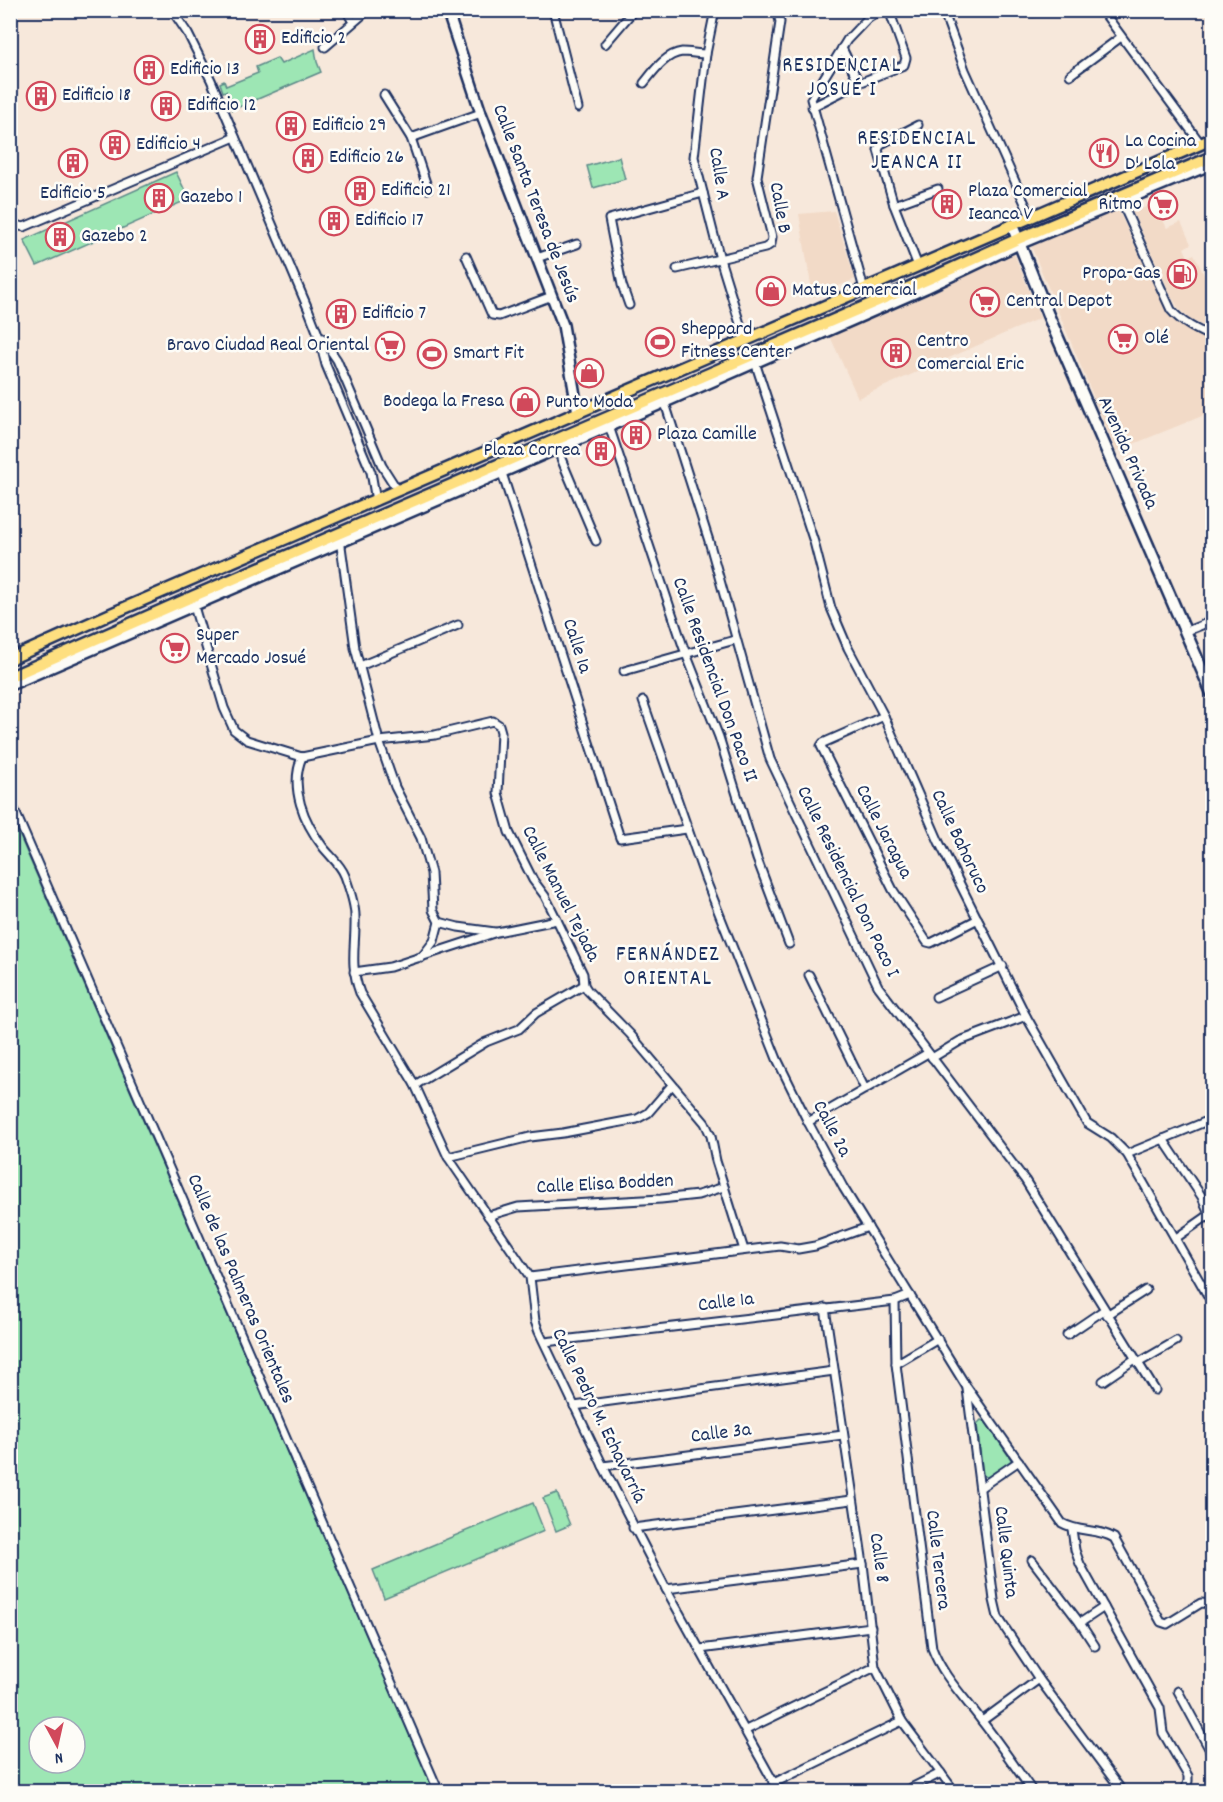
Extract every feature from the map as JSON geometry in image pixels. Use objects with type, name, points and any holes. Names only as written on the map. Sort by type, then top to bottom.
[{"type":"main road","points":[[10,659],[1212,139]]},
{"type":"main road","points":[[10,677],[193,601],[664,398],[925,281],[1212,157]]},
{"type":"main road","name":"Avenida Privada","points":[[1012,225],[1117,475],[1210,678],[1212,693]]},
{"type":"street","points":[[172,10],[188,34],[318,334],[326,365],[371,472],[376,501]]},
{"type":"street","points":[[346,10],[353,22]]},
{"type":"street","points":[[325,47],[368,10]]},
{"type":"street","name":"Calle Santa Teresa de Jesús","points":[[447,10],[481,112],[562,325],[578,413]]},
{"type":"street","points":[[553,10],[578,108]]},
{"type":"street","points":[[605,44],[634,10]]},
{"type":"street","name":"Calle A","points":[[715,10],[706,54],[694,156],[720,259],[746,340]]},
{"type":"street","name":"Calle B","points":[[676,269],[765,248],[771,244],[772,237],[757,177],[780,22],[777,10]]},
{"type":"street","points":[[865,10],[867,19]]},
{"type":"street","points":[[864,289],[812,107],[812,96],[842,48],[867,19],[881,10]]},
{"type":"street","points":[[812,107],[859,83],[904,64],[906,57],[889,10]]},
{"type":"street","points":[[943,10],[965,70],[1031,217]]},
{"type":"street","points":[[1102,10],[1201,144]]},
{"type":"street","points":[[1070,75],[1121,38]]},
{"type":"street","points":[[842,48],[859,83]]},
{"type":"street","points":[[644,84],[670,57],[681,52],[706,54]]},
{"type":"street","points":[[384,95],[411,138],[428,189]]},
{"type":"street","points":[[411,138],[481,112]]},
{"type":"street","points":[[918,125],[878,147],[894,205],[918,266]]},
{"type":"street","points":[[10,217],[15,225],[24,227],[234,137]]},
{"type":"street","points":[[1018,242],[1212,164]]},
{"type":"street","points":[[894,205],[938,189]]},
{"type":"street","points":[[629,305],[622,285],[609,219],[703,193]]},
{"type":"street","points":[[1121,201],[1171,310],[1188,325],[1212,337]]},
{"type":"street","points":[[537,258],[577,244]]},
{"type":"street","points":[[466,256],[492,315],[499,316],[552,296]]},
{"type":"street","points":[[318,334],[337,360],[382,466],[398,491]]},
{"type":"street","name":"Calle Bahoruco","points":[[754,358],[814,542],[831,608],[848,648],[884,716],[939,842],[1026,1016],[1087,1123],[1111,1138],[1128,1154],[1212,1303]]},
{"type":"street","points":[[326,365],[337,360]]},
{"type":"street","points":[[501,468],[557,449],[664,398]]},
{"type":"street","name":"Calle Residencial Don Paco I","points":[[664,398],[709,541],[767,751],[878,986],[1024,1180],[1068,1247],[1105,1312],[1155,1390]]},
{"type":"street","name":"Calle Residencial Don Paco II","points":[[609,426],[687,654],[719,737],[757,859],[789,944]]},
{"type":"street","points":[[557,449],[596,541]]},
{"type":"street","name":"Calle 1a","points":[[501,468],[620,838],[687,829]]},
{"type":"street","points":[[340,538],[356,648],[379,741],[395,787],[421,838],[431,873],[433,910],[439,922],[434,941],[421,958]]},
{"type":"street","points":[[10,685],[193,601],[224,708],[234,730],[247,740],[302,757],[379,741]]},
{"type":"street","points":[[1187,631],[1212,621]]},
{"type":"street","points":[[360,666],[459,625]]},
{"type":"street","points":[[624,671],[735,640]]},
{"type":"street","name":"Calle 2a","points":[[643,700],[687,829],[777,1059],[808,1122],[868,1227],[966,1386],[1055,1515],[1072,1530]]},
{"type":"street","name":"Calle Jaragua","points":[[884,716],[823,743],[821,746],[893,890],[927,942],[931,943],[978,919]]},
{"type":"street","name":"Calle Manuel Tejada","points":[[379,741],[435,735],[493,721],[499,725],[501,732],[498,794],[509,832],[533,880],[545,896],[557,920],[583,974],[584,985],[588,991],[630,1034],[707,1128],[744,1250]]},
{"type":"street","name":"Calle Pedro M. Echavarría","points":[[302,757],[297,782],[304,816],[312,831],[344,873],[351,893],[355,915],[354,972],[360,993],[415,1086],[448,1157],[530,1277],[535,1322],[633,1528],[779,1791]]},
{"type":"street","name":"Calle de las Palmeras Orientales","points":[[10,800],[439,1791]]},
{"type":"street","points":[[354,972],[390,967],[497,932],[557,920]]},
{"type":"street","points":[[439,922],[497,932]]},
{"type":"street","points":[[936,998],[1003,966]]},
{"type":"street","points":[[809,975],[865,1089]]},
{"type":"street","points":[[415,1086],[486,1042],[519,1029],[536,1013],[584,985]]},
{"type":"street","points":[[808,1122],[930,1055],[1026,1016]]},
{"type":"street","points":[[448,1157],[530,1137],[563,1134],[637,1119],[648,1113],[672,1085]]},
{"type":"street","points":[[1128,1154],[1212,1119]]},
{"type":"street","points":[[1163,1139],[1202,1197],[1211,1218],[1176,1238]]},
{"type":"street","name":"Calle Elisa Bodden","points":[[488,1216],[518,1206],[661,1200],[698,1195],[724,1187]]},
{"type":"street","points":[[530,1277],[780,1246],[798,1249],[815,1246],[868,1227]]},
{"type":"street","points":[[1066,1335],[1146,1290]]},
{"type":"street","name":"Calle 1a","points":[[545,1342],[895,1301],[910,1295]]},
{"type":"street","name":"Calle Tercera","points":[[895,1301],[896,1364],[932,1648],[951,1682],[1033,1791]]},
{"type":"street","name":"Calle 8","points":[[825,1308],[863,1564],[875,1667],[902,1721],[956,1791]]},
{"type":"street","points":[[896,1364],[938,1339]]},
{"type":"street","points":[[1103,1381],[1176,1341]]},
{"type":"street","points":[[574,1406],[834,1371]]},
{"type":"street","name":"Calle Quinta","points":[[966,1386],[981,1487],[995,1609],[1039,1679],[1123,1791]]},
{"type":"street","name":"Calle 3a","points":[[603,1466],[843,1435]]},
{"type":"street","points":[[981,1487],[1019,1461]]},
{"type":"street","points":[[633,1528],[852,1500]]},
{"type":"street","points":[[1185,1791],[1188,1776],[1163,1734],[1160,1708],[1156,1698],[1080,1564],[1072,1530],[1107,1533],[1114,1538],[1161,1622],[1167,1624],[1201,1603],[1212,1604]]},
{"type":"street","points":[[1032,1560],[1095,1646]]},
{"type":"street","points":[[666,1590],[863,1564]]},
{"type":"street","points":[[1080,1623],[1104,1607]]},
{"type":"street","points":[[700,1649],[871,1628]]},
{"type":"street","points":[[746,1730],[875,1667]]},
{"type":"street","points":[[982,1721],[1039,1679]]},
{"type":"street","points":[[1178,1690],[1212,1754]]},
{"type":"street","points":[[774,1783],[902,1721]]},
{"type":"street","points":[[903,1791],[941,1773]]},
{"type":"shaded area","name":"Propa-Gas","points":[[1154,203],[1167,228],[1181,222],[1191,244],[1184,248],[1188,257],[1194,254],[1212,292],[1212,326],[1191,320],[1179,309],[1172,297],[1133,213]]},
{"type":"shaded area","points":[[1117,208],[1166,310],[1173,318],[1212,341],[1212,412],[1116,451],[1031,246],[1031,240]]},
{"type":"shaded area","points":[[834,211],[855,279],[813,297],[799,214]]},
{"type":"shaded area","points":[[1011,252],[1015,256],[1040,318],[858,398],[824,323]]},
{"type":"green space","points":[[315,49],[321,72],[232,110],[230,106],[232,104],[226,91],[223,92],[220,83],[224,81],[226,86],[258,73],[256,67],[277,58],[281,64]]},
{"type":"green space","points":[[619,157],[625,179],[593,188],[587,166]]},
{"type":"green space","points":[[176,172],[189,199],[37,266],[24,240]]},
{"type":"green space","points":[[10,816],[11,816],[434,1791],[11,1791]]},
{"type":"green space","points":[[981,1420],[986,1422],[1012,1461],[988,1478],[983,1475],[977,1424]]},
{"type":"green space","points":[[557,1493],[570,1525],[556,1531],[543,1498]]},
{"type":"green space","points":[[533,1503],[544,1531],[384,1598],[373,1570]]},
{"type":"place","name":"Edificio 2","points":[[260,39]]},
{"type":"place","name":"Edificio 13","points":[[149,70]]},
{"type":"place","name":"Edificio 18","points":[[41,96]]},
{"type":"place","name":"Edificio 12","points":[[166,106]]},
{"type":"place","name":"Edificio 29","points":[[291,126]]},
{"type":"place","name":"Edificio 4","points":[[115,145]]},
{"type":"place","name":"La Cocina D' Lola","points":[[1104,153]]},
{"type":"place","name":"Edificio 26","points":[[308,158]]},
{"type":"place","name":"Edificio 5","points":[[73,163]]},
{"type":"place","name":"Edificio 21","points":[[360,191]]},
{"type":"place","name":"Gazebo 1","points":[[159,198]]},
{"type":"place","name":"Plaza Comercial Ieanca V","points":[[947,204]]},
{"type":"place","name":"Ritmo","points":[[1163,205]]},
{"type":"place","name":"Edificio 17","points":[[334,221]]},
{"type":"place","name":"Gazebo 2","points":[[60,237]]},
{"type":"place","name":"Propa-Gas","points":[[1182,274]]},
{"type":"place","name":"Matus Comercial","points":[[771,291]]},
{"type":"place","name":"Central Depot","points":[[985,302]]},
{"type":"place","name":"Edificio 7","points":[[341,314]]},
{"type":"place","name":"Olé","points":[[1123,339]]},
{"type":"place","name":"Sheppard Fitness Center","points":[[660,342]]},
{"type":"place","name":"Bravo Ciudad Real Oriental","points":[[390,346]]},
{"type":"place","name":"Centro Comercial Eric","points":[[896,353]]},
{"type":"place","name":"Smart Fit","points":[[432,354]]},
{"type":"place","name":"Punto Moda","points":[[589,373]]},
{"type":"place","name":"Bodega la Fresa","points":[[525,402]]},
{"type":"place","name":"Plaza Camille","points":[[636,435]]},
{"type":"place","name":"Plaza Correa","points":[[601,451]]},
{"type":"place","name":"Super Mercado Josué","points":[[175,648]]},
{"type":"district","name":"RESIDENCIAL JOSUÉ I","points":[[842,79]]},
{"type":"district","name":"RESIDENCIAL JEANCA II","points":[[917,152]]},
{"type":"district","name":"FERNÁNDEZ ORIENTAL","points":[[668,968]]}]
